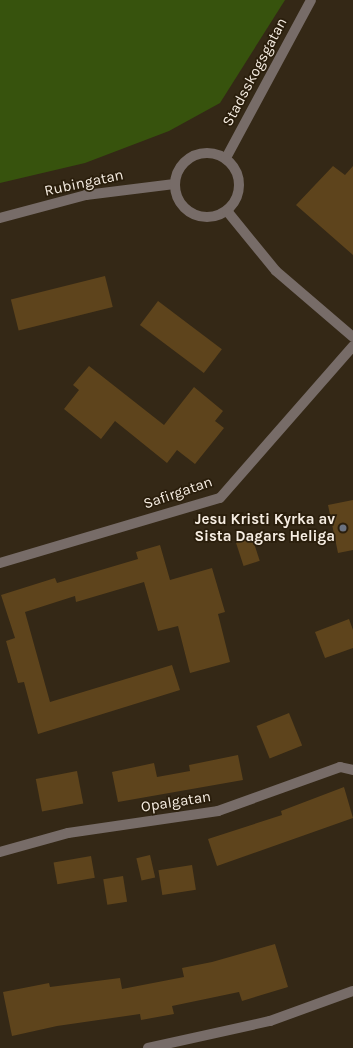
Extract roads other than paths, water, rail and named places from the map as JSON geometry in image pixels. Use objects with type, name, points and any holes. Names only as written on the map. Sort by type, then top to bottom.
[{"type":"street","name":"Stadsskogsgatan","points":[[226,158],[311,0]]},
{"type":"street","points":[[205,152],[226,158],[237,172],[239,184],[237,196],[227,210],[212,217],[195,215],[178,201],[174,184],[178,169],[190,157],[205,152]]},
{"type":"street","name":"Rubingatan","points":[[0,218],[86,195],[174,184]]},
{"type":"street","points":[[227,210],[276,270],[353,337]]},
{"type":"street","name":"Safirgatan","points":[[0,563],[220,498],[353,346]]},
{"type":"street","name":"Opalgatan","points":[[0,852],[68,833],[218,811],[340,767],[353,770]]},
{"type":"street","points":[[148,1048],[270,1021],[353,991]]},
{"type":"place","name":"Jesu Kristi Kyrka av Sista Dagars Heliga","points":[[343,528]]}]
